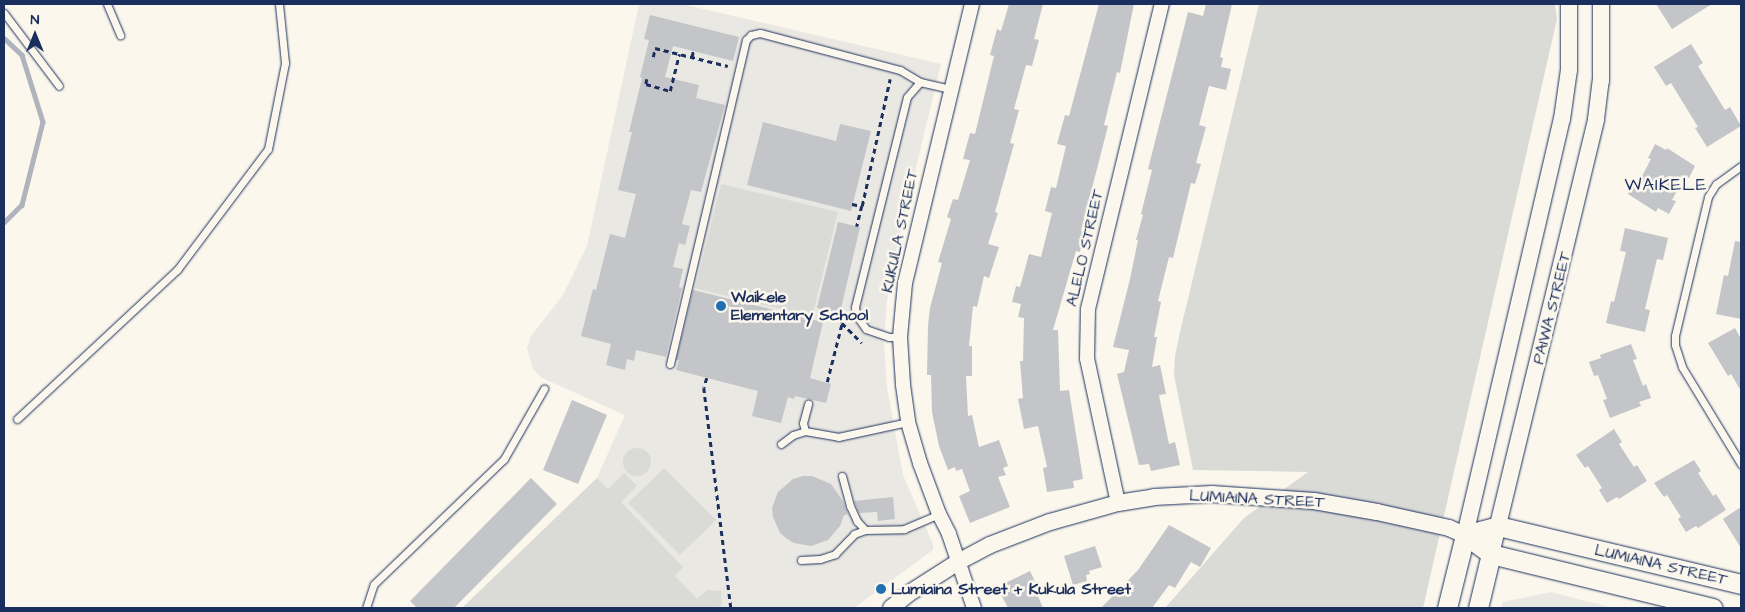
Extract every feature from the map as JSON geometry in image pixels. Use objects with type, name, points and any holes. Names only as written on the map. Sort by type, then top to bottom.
[{"type":"main road","name":"LUMIAINA STREET","points":[[1465,535],[1498,526],[1741,584]]},
{"type":"main road","name":"LUMIAINA STREET","points":[[1465,535],[1491,554],[1713,608]]},
{"type":"main road","name":"PAIWA STREET","points":[[1447,608],[1465,535]]},
{"type":"main road","name":"PAIWA STREET","points":[[1478,608],[1491,554]]},
{"type":"street","name":"KUKULA STREET","points":[[972,4],[904,283],[900,338],[903,386],[908,422],[920,463],[974,608]]},
{"type":"street","name":"ALELO STREET","points":[[1118,503],[1087,359],[1088,309],[1162,4]]},
{"type":"street","name":"PAIWA STREET","points":[[1465,535],[1562,119],[1569,70],[1569,4]]},
{"type":"street","name":"PAIWA STREET","points":[[1491,554],[1596,119],[1601,82],[1601,4]]},
{"type":"street","name":"LUMIAINA STREET","points":[[892,608],[908,594],[958,562],[990,545],[1050,522],[1118,503],[1154,497],[1212,494],[1314,500],[1449,528],[1465,535]]},
{"type":"lane","points":[[107,4],[120,34]]},
{"type":"lane","points":[[17,419],[177,270],[268,149],[285,63],[279,4]]},
{"type":"lane","points":[[4,13],[59,86]]},
{"type":"lane","points":[[670,364],[746,40],[751,34],[760,33],[900,70],[920,82],[950,90]]},
{"type":"lane","points":[[900,338],[889,337],[866,329],[857,316],[856,307],[907,97],[920,82]]},
{"type":"lane","points":[[1741,166],[1724,177],[1708,197],[1675,336],[1675,345],[1682,367],[1741,464]]},
{"type":"lane","points":[[366,608],[374,584],[504,459],[544,389]]},
{"type":"lane","points":[[805,431],[803,423],[808,404]]},
{"type":"lane","points":[[781,444],[793,435],[805,431],[838,437],[908,422]]},
{"type":"lane","points":[[842,476],[850,506],[857,521],[865,530]]},
{"type":"lane","points":[[801,560],[820,559],[835,554],[854,534],[865,530],[904,529],[939,514]]},
{"type":"path","points":[[659,49],[660,43]]},
{"type":"path","points":[[653,57],[655,48],[730,67]]},
{"type":"path","points":[[692,57],[693,51]]},
{"type":"path","points":[[647,79],[646,84],[670,90],[679,54]]},
{"type":"path","points":[[857,226],[890,78],[881,76]]},
{"type":"path","points":[[852,204],[862,206]]},
{"type":"path","points":[[837,313],[842,323],[862,343]]},
{"type":"path","points":[[827,382],[842,323]]},
{"type":"path","points":[[707,378],[704,388],[731,608]]},
{"type":"shaded area","name":"Waikele Elementary School","points":[[639,4],[682,4],[941,64],[893,263],[884,341],[887,388],[903,475],[933,544],[933,550],[854,608],[462,608],[597,478],[625,415],[542,378],[533,369],[527,348],[531,336],[563,295],[587,246]]},
{"type":"shaded area","points":[[1259,4],[1555,4],[1557,19],[1423,608],[1165,608],[1244,518],[1308,472],[1193,470],[1174,375],[1175,356],[1180,332]]},
{"type":"shaded area","points":[[721,184],[838,212],[812,317],[695,288]]},
{"type":"shaded area","points":[[637,448],[647,452],[651,462],[647,472],[637,476],[627,472],[623,462],[627,452]]},
{"type":"shaded area","points":[[664,468],[716,520],[680,555],[628,503]]},
{"type":"shaded area","points":[[624,473],[637,486],[621,502],[683,567],[675,576],[697,599],[707,590],[721,591],[722,605],[718,608],[462,608],[597,478],[608,489]]},
{"type":"shaded area","points":[[1551,592],[1613,608],[1501,608],[1503,602]]},
{"type":"building","points":[[1009,4],[1043,4],[1034,39],[1039,40],[1032,66],[1026,65],[1014,109],[1019,110],[1010,143],[1014,144],[995,212],[998,213],[988,244],[999,247],[989,278],[984,276],[977,307],[973,306],[969,346],[972,346],[972,376],[966,376],[968,416],[972,415],[979,447],[999,440],[1008,466],[1003,468],[1006,475],[998,477],[1010,507],[970,523],[959,496],[970,491],[962,469],[956,471],[955,467],[948,470],[939,446],[932,412],[931,375],[927,375],[928,325],[930,308],[942,263],[938,262],[951,219],[947,217],[953,199],[958,200],[970,160],[963,159],[970,133],[975,134],[994,56],[990,55],[997,29],[1001,31]]},
{"type":"building","points":[[1099,4],[1134,4],[1120,73],[1117,72],[1104,125],[1108,126],[1081,231],[1085,232],[1080,252],[1076,251],[1053,330],[1058,330],[1060,391],[1069,390],[1083,479],[1073,481],[1074,488],[1047,492],[1043,468],[1047,467],[1038,426],[1024,429],[1018,399],[1023,398],[1020,361],[1023,361],[1024,318],[1018,317],[1021,304],[1012,302],[1016,286],[1020,287],[1029,254],[1041,257],[1052,213],[1045,211],[1051,187],[1056,188],[1066,146],[1057,144],[1065,115],[1069,116]]},
{"type":"building","points":[[1206,4],[1232,4],[1220,57],[1223,58],[1221,67],[1231,69],[1226,90],[1209,86],[1199,125],[1206,127],[1196,163],[1201,164],[1195,184],[1191,183],[1173,258],[1169,257],[1158,301],[1161,302],[1154,337],[1157,337],[1152,367],[1160,365],[1166,394],[1159,395],[1169,444],[1175,442],[1180,465],[1151,471],[1149,464],[1139,465],[1117,374],[1124,372],[1129,350],[1113,347],[1130,279],[1138,240],[1136,240],[1143,215],[1141,214],[1152,170],[1148,169],[1188,12],[1203,16]]},
{"type":"building","points":[[1656,4],[1712,4],[1672,29]]},
{"type":"building","points":[[650,15],[739,37],[733,61],[673,46],[665,77],[699,85],[696,98],[725,105],[701,192],[691,190],[682,224],[690,226],[685,245],[679,243],[673,267],[683,269],[679,287],[682,288],[666,357],[636,350],[634,361],[627,359],[625,370],[606,365],[611,344],[581,336],[593,289],[596,290],[610,234],[625,238],[636,194],[618,190],[632,132],[629,132],[649,40],[644,39]]},
{"type":"building","points":[[1691,44],[1703,63],[1698,66],[1725,110],[1730,107],[1741,126],[1707,147],[1695,128],[1698,127],[1671,83],[1666,86],[1654,67]]},
{"type":"building","points":[[763,122],[836,141],[840,124],[871,131],[851,211],[747,185]]},
{"type":"building","points":[[1655,144],[1666,150],[1667,148],[1695,166],[1689,178],[1685,176],[1672,200],[1676,201],[1669,214],[1658,208],[1656,212],[1628,194],[1635,180],[1639,182],[1651,159],[1648,158]]},
{"type":"building","points":[[838,222],[860,227],[840,313],[817,308]]},
{"type":"building","points":[[1625,228],[1668,238],[1663,260],[1657,259],[1645,309],[1650,310],[1645,332],[1606,323],[1611,301],[1614,302],[1626,252],[1620,251]]},
{"type":"building","points":[[1735,241],[1741,242],[1741,319],[1716,314],[1724,275],[1728,276]]},
{"type":"building","points":[[693,290],[823,322],[810,378],[831,384],[826,403],[795,396],[794,399],[788,397],[781,423],[752,416],[758,391],[676,370],[679,360],[676,360]]},
{"type":"building","points":[[1735,328],[1741,339],[1741,391],[1731,374],[1728,376],[1708,343]]},
{"type":"building","points":[[1631,344],[1637,359],[1633,360],[1643,386],[1646,384],[1651,398],[1639,402],[1641,406],[1610,418],[1603,400],[1607,399],[1598,375],[1594,376],[1589,362],[1601,358],[1600,355]]},
{"type":"building","points":[[572,400],[607,415],[578,484],[543,470]]},
{"type":"building","points":[[1614,429],[1622,442],[1619,444],[1634,467],[1637,465],[1647,481],[1619,499],[1617,497],[1607,503],[1599,490],[1602,488],[1588,466],[1585,468],[1576,455]]},
{"type":"building","points":[[1694,460],[1701,471],[1698,473],[1713,496],[1716,494],[1726,510],[1698,528],[1696,526],[1686,532],[1678,519],[1681,517],[1667,495],[1664,497],[1654,483]]},
{"type":"building","points":[[812,476],[831,484],[843,501],[848,514],[844,515],[840,526],[828,540],[811,546],[794,543],[786,538],[780,533],[773,517],[772,508],[778,492],[793,479]]},
{"type":"building","points":[[531,478],[557,504],[454,608],[417,608],[410,601]]},
{"type":"building","points":[[893,497],[895,519],[878,521],[877,512],[859,513],[854,501]]},
{"type":"building","points":[[1741,507],[1741,548],[1723,519]]},
{"type":"building","points":[[1169,525],[1211,548],[1200,567],[1191,562],[1175,588],[1169,585],[1152,608],[1101,608],[1138,570]]},
{"type":"building","points":[[1095,546],[1102,567],[1089,571],[1090,574],[1086,575],[1087,581],[1073,585],[1064,556]]},
{"type":"building","points":[[1030,571],[1041,594],[1038,596],[1043,608],[1008,608],[997,587]]},
{"type":"waterway","points":[[4,38],[22,55],[43,122],[22,205],[4,223]]},
{"type":"place","name":"Waikele Elementary School","points":[[721,306]]},
{"type":"place","name":"Lumiaina Street + Kukula Street","points":[[881,589]]},
{"type":"district","name":"WAIKELE","points":[[1666,185]]}]
